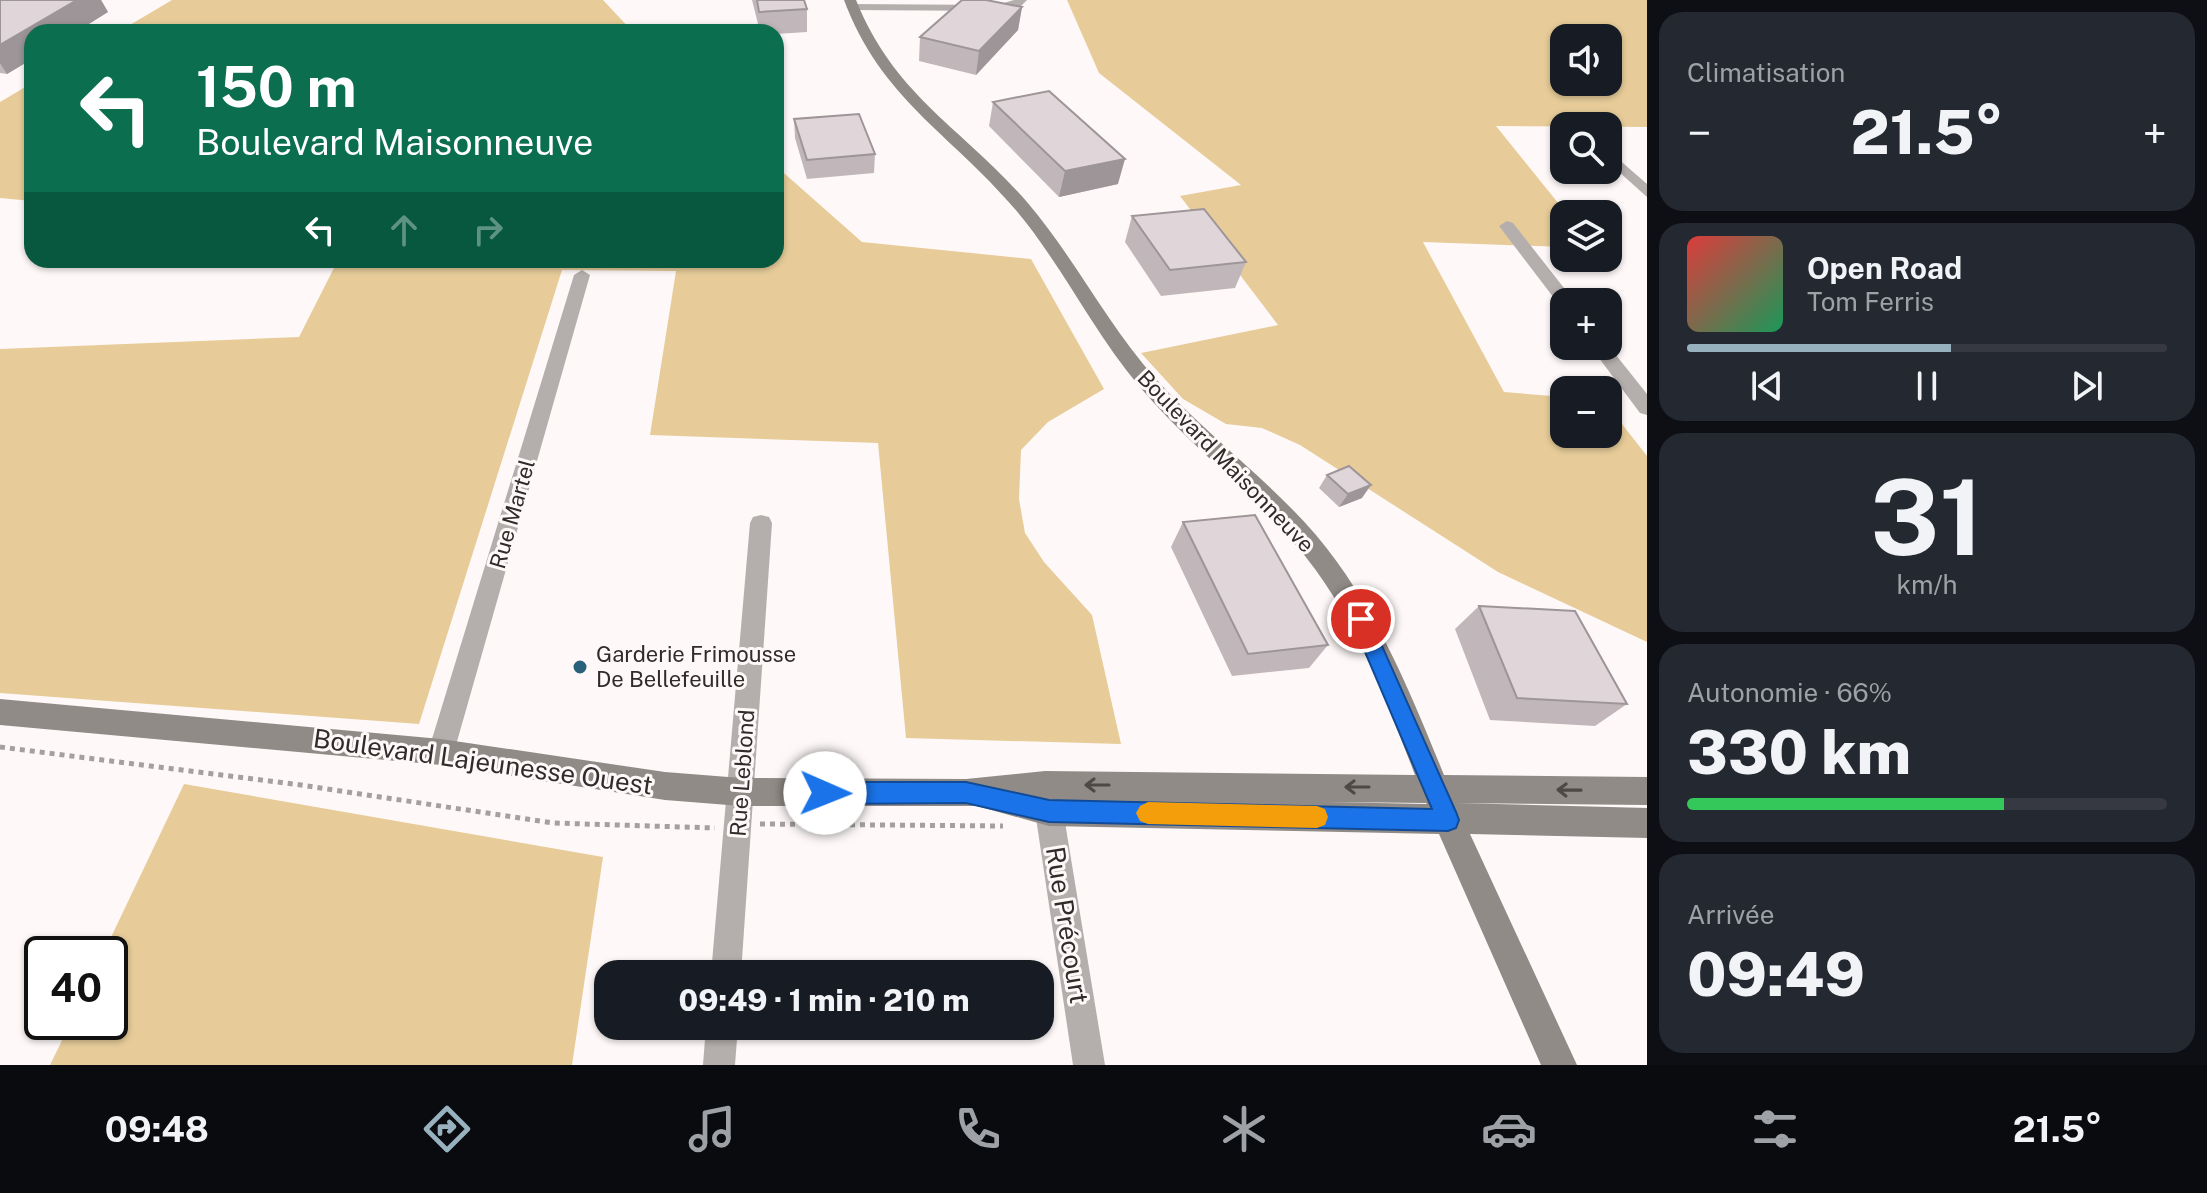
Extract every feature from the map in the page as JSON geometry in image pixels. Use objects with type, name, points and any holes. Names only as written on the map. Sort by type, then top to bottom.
[{"type":"street","points":[[851,4],[997,8],[1016,5],[1021,0]]},
{"type":"street","name":"Boulevard Maisonneuve","points":[[851,4],[872,54],[886,74],[1019,203],[1072,272],[1149,384],[1279,512],[1323,562],[1371,637],[1448,820],[1559,1065]]},
{"type":"street","points":[[1622,168],[1647,192]]},
{"type":"street","points":[[1507,226],[1555,288]]},
{"type":"street","name":"Rue Martel","points":[[441,752],[582,275]]},
{"type":"street","points":[[1610,360],[1647,408]]},
{"type":"street","name":"Rue Leblond","points":[[727,960],[761,523]]},
{"type":"street","name":"Boulevard Lajeunesse Ouest","points":[[0,712],[441,752],[665,786],[741,792],[966,793],[1448,820],[1647,823]]},
{"type":"street","name":"Boulevard Lajeunesse Ouest","points":[[1047,798],[1435,787],[1647,791]]},
{"type":"street","name":"Rue Précourt","points":[[1047,798],[1089,1065]]},
{"type":"street","points":[[719,1065],[721,1040]]},
{"type":"path","name":"Boulevard Lajeunesse Ouest","points":[[0,747],[301,785],[553,823],[717,828]]},
{"type":"path","points":[[764,824],[1013,826]]},
{"type":"shaded area","points":[[172,0],[603,0],[626,24],[132,24]]},
{"type":"shaded area","points":[[1067,0],[1647,0],[1647,127],[1622,127],[1622,112],[1550,112],[1550,126],[1496,126],[1556,200],[1550,200],[1550,247],[1423,242],[1504,392],[1550,396],[1550,448],[1622,448],[1622,424],[1647,456],[1647,642],[1498,572],[1300,445],[1262,428],[1226,424],[1183,399],[1141,353],[1278,325],[1180,196],[1241,185],[1099,73]]},
{"type":"shaded area","points":[[24,88],[24,200],[0,198],[0,102]]},
{"type":"shaded area","points":[[784,173],[862,242],[1031,259],[1104,389],[1048,422],[1021,450],[1019,499],[1025,533],[1044,562],[1092,615],[1121,744],[906,738],[878,443],[650,435],[676,271],[562,270],[419,724],[0,693],[0,349],[299,337],[334,268],[784,268]]},
{"type":"shaded area","points":[[184,784],[603,857],[572,1065],[50,1065],[62,1040],[128,1040],[128,936],[112,936]]},
{"type":"building","points":[[0,0],[77,0],[36,24],[24,24],[24,31],[0,45]]},
{"type":"building","points":[[757,0],[804,0],[807,9],[759,12]]},
{"type":"building","points":[[962,0],[986,0],[1022,7],[979,51],[920,37]]},
{"type":"building","points":[[1049,91],[1125,159],[1065,171],[993,102]]},
{"type":"building","points":[[859,114],[875,154],[807,160],[794,119]]},
{"type":"building","points":[[1204,209],[1246,262],[1170,270],[1132,216]]},
{"type":"building","points":[[1349,466],[1371,485],[1348,494],[1327,475]]},
{"type":"building","points":[[1255,515],[1328,645],[1248,654],[1183,522]]},
{"type":"building","points":[[1479,606],[1575,611],[1627,704],[1517,698]]},
{"type":"slow traffic","points":[[1148,813],[1317,817]]},
{"type":"place","name":"Garderie Frimousse De Bellefeuille","points":[[580,667]]},
{"type":"route","points":[[825,793],[966,793],[1049,811],[1448,820],[1378,652],[1361,619]]}]
